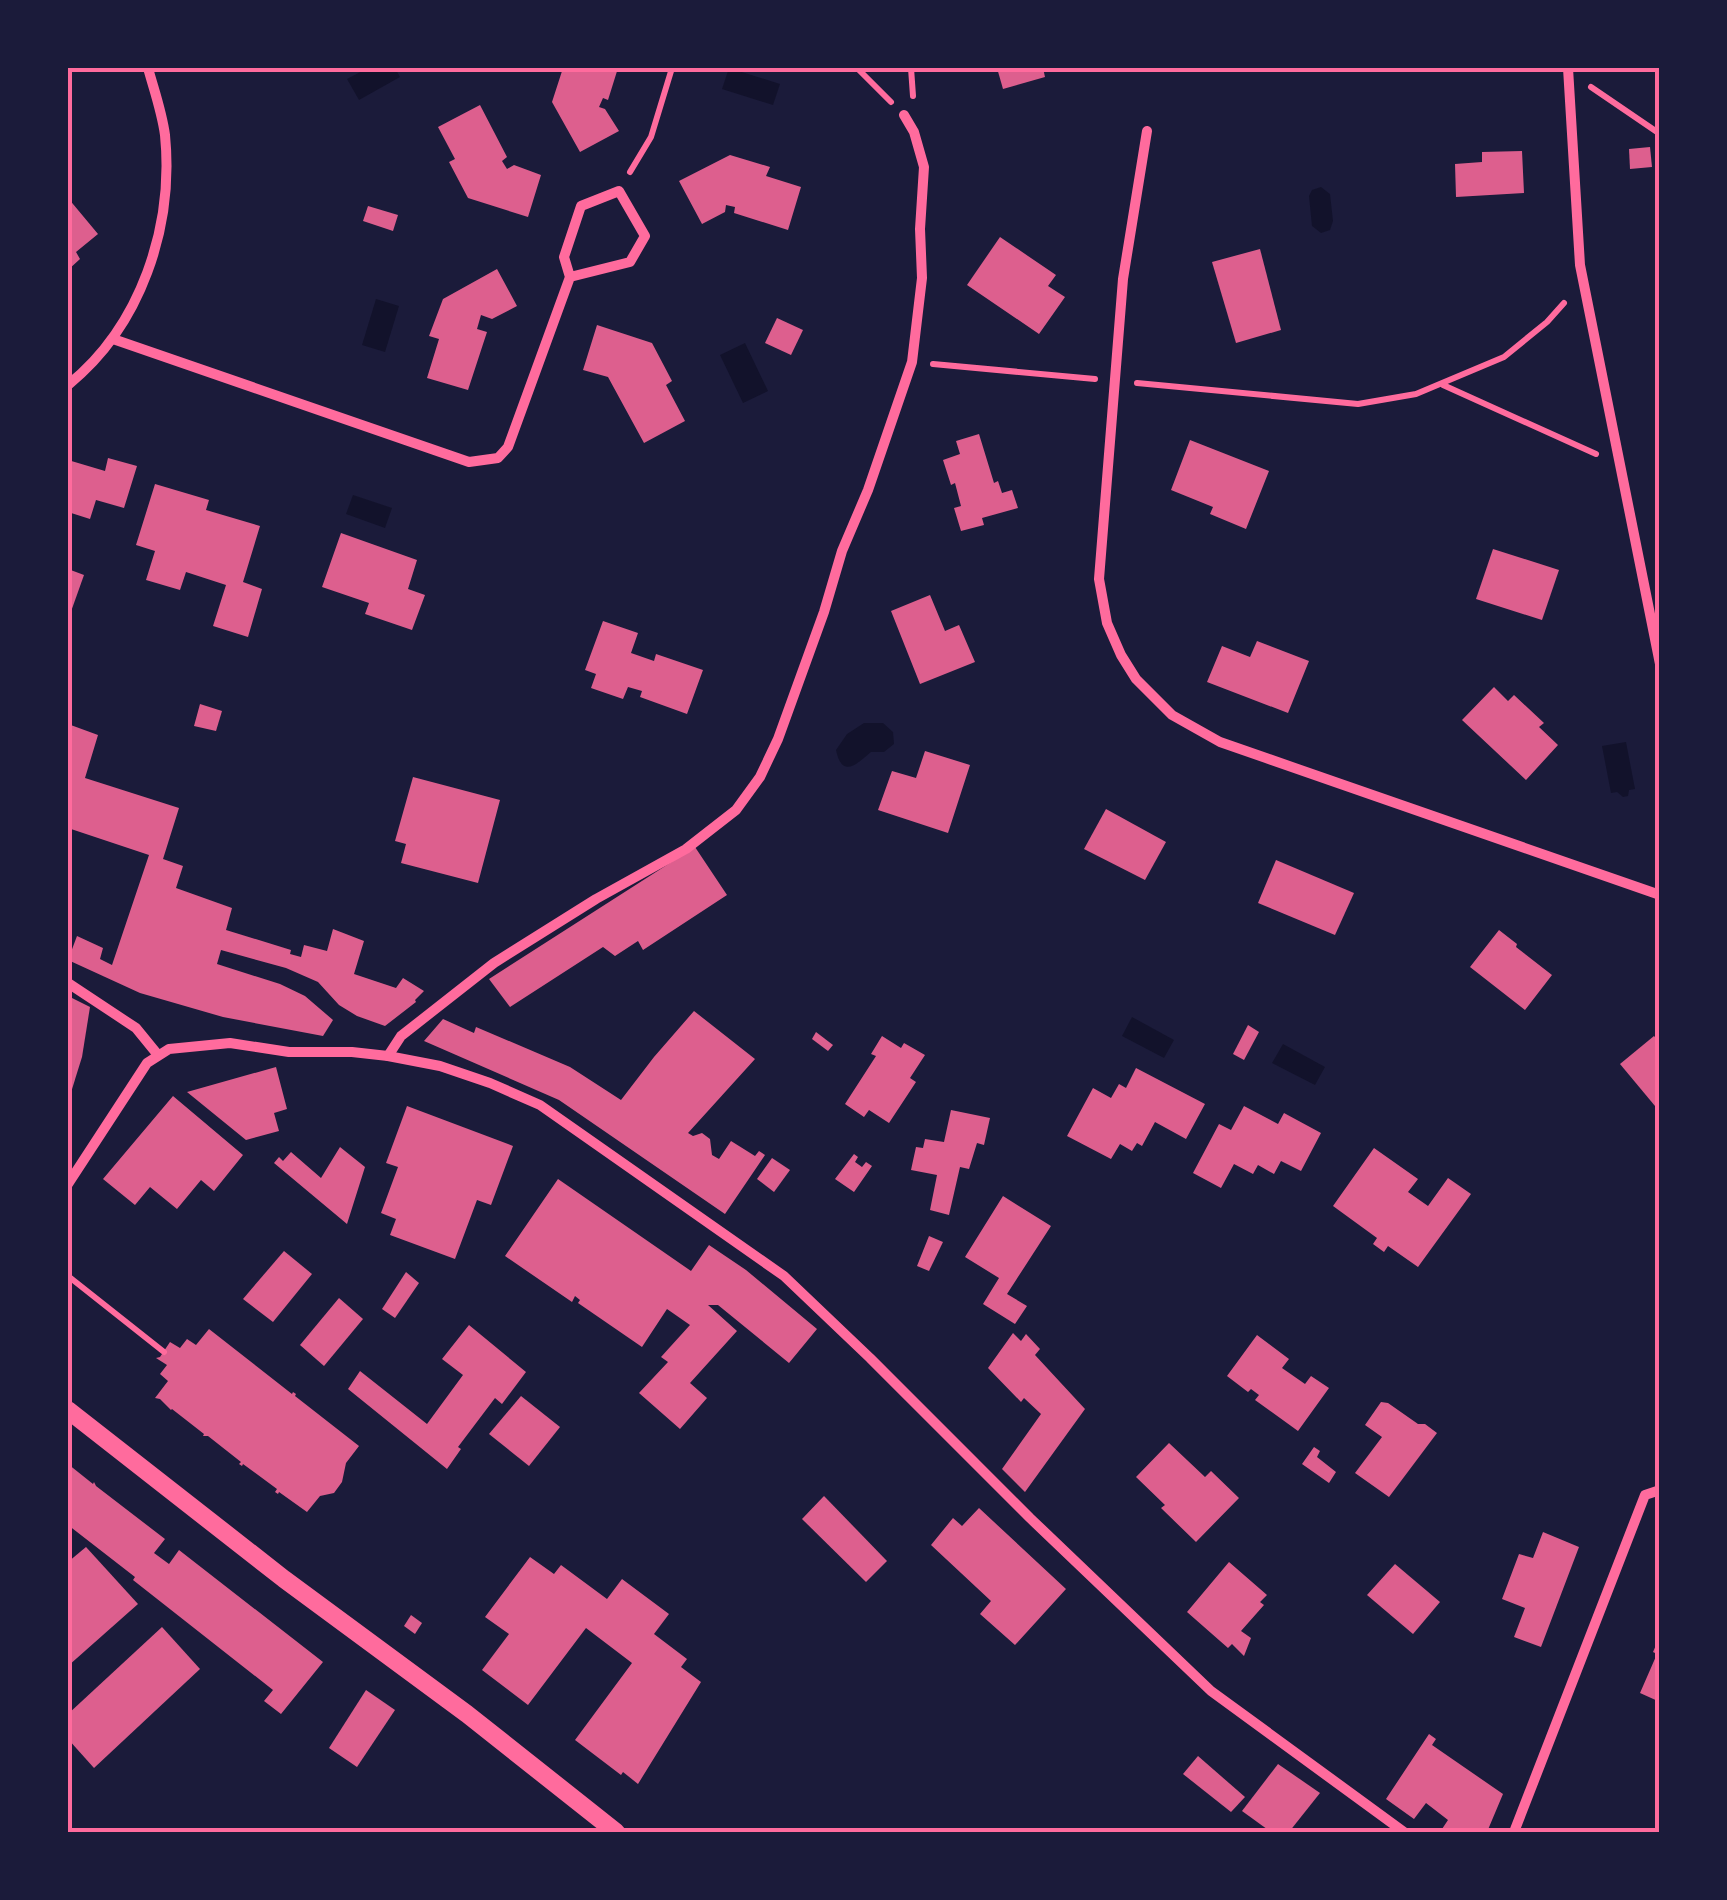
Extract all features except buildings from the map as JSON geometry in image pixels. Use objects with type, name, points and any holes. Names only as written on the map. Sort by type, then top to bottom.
[{"type":"street","points":[[68,384],[113,339],[132,308],[149,270],[158,236],[165,184],[165,139],[148,68]]},
{"type":"street","points":[[1568,69],[1583,282],[1660,664]]},
{"type":"street","points":[[388,1056],[401,1036],[494,963],[686,849],[736,810],[760,777],[778,739],[912,362],[922,278],[924,167],[914,132],[904,116]]},
{"type":"street","points":[[1147,131],[1123,278],[1098,573],[1107,624],[1136,679],[1158,704],[1185,725],[1220,742],[1660,895]]},
{"type":"street","points":[[113,339],[469,462],[498,458],[508,447],[570,278],[564,258],[581,206],[619,191],[644,236],[630,262],[570,278]]},
{"type":"street","points":[[68,984],[136,1028],[158,1054]]},
{"type":"street","points":[[68,1184],[147,1063],[169,1049],[230,1044],[289,1052],[388,1056],[440,1066],[540,1105],[784,1276],[1210,1691],[1404,1832]]},
{"type":"street","points":[[68,1410],[616,1832]]},
{"type":"street","points":[[1514,1832],[1645,1495],[1660,1490]]},
{"type":"path","points":[[619,191],[651,137],[672,68]]},
{"type":"path","points":[[858,68],[904,116]]},
{"type":"path","points":[[1568,69],[1660,134]]},
{"type":"path","points":[[912,362],[1358,404],[1416,394],[1504,357],[1548,322],[1583,282]]},
{"type":"path","points":[[1442,384],[1619,464]]},
{"type":"path","points":[[68,1276],[164,1352]]},
{"type":"shaded area","points":[[368,68],[395,68],[400,77],[359,100],[347,79]]},
{"type":"shaded area","points":[[729,68],[780,84],[773,105],[722,89]]},
{"type":"shaded area","points":[[1321,187],[1330,194],[1333,221],[1330,230],[1321,233],[1312,226],[1309,196]]},
{"type":"shaded area","points":[[376,299],[399,306],[385,352],[362,345]]},
{"type":"shaded area","points":[[745,343],[768,391],[743,403],[720,355]]},
{"type":"shaded area","points":[[353,495],[392,508],[385,528],[346,514]]},
{"type":"shaded area","points":[[864,723],[883,723],[893,732],[894,744],[846,767],[836,750],[847,734]]},
{"type":"shaded area","points":[[1626,742],[1635,789],[1623,797],[1611,793],[1602,746]]},
{"type":"shaded area","points":[[1132,1017],[1174,1040],[1164,1058],[1122,1036]]},
{"type":"shaded area","points":[[1283,1044],[1325,1067],[1315,1085],[1272,1063]]}]
